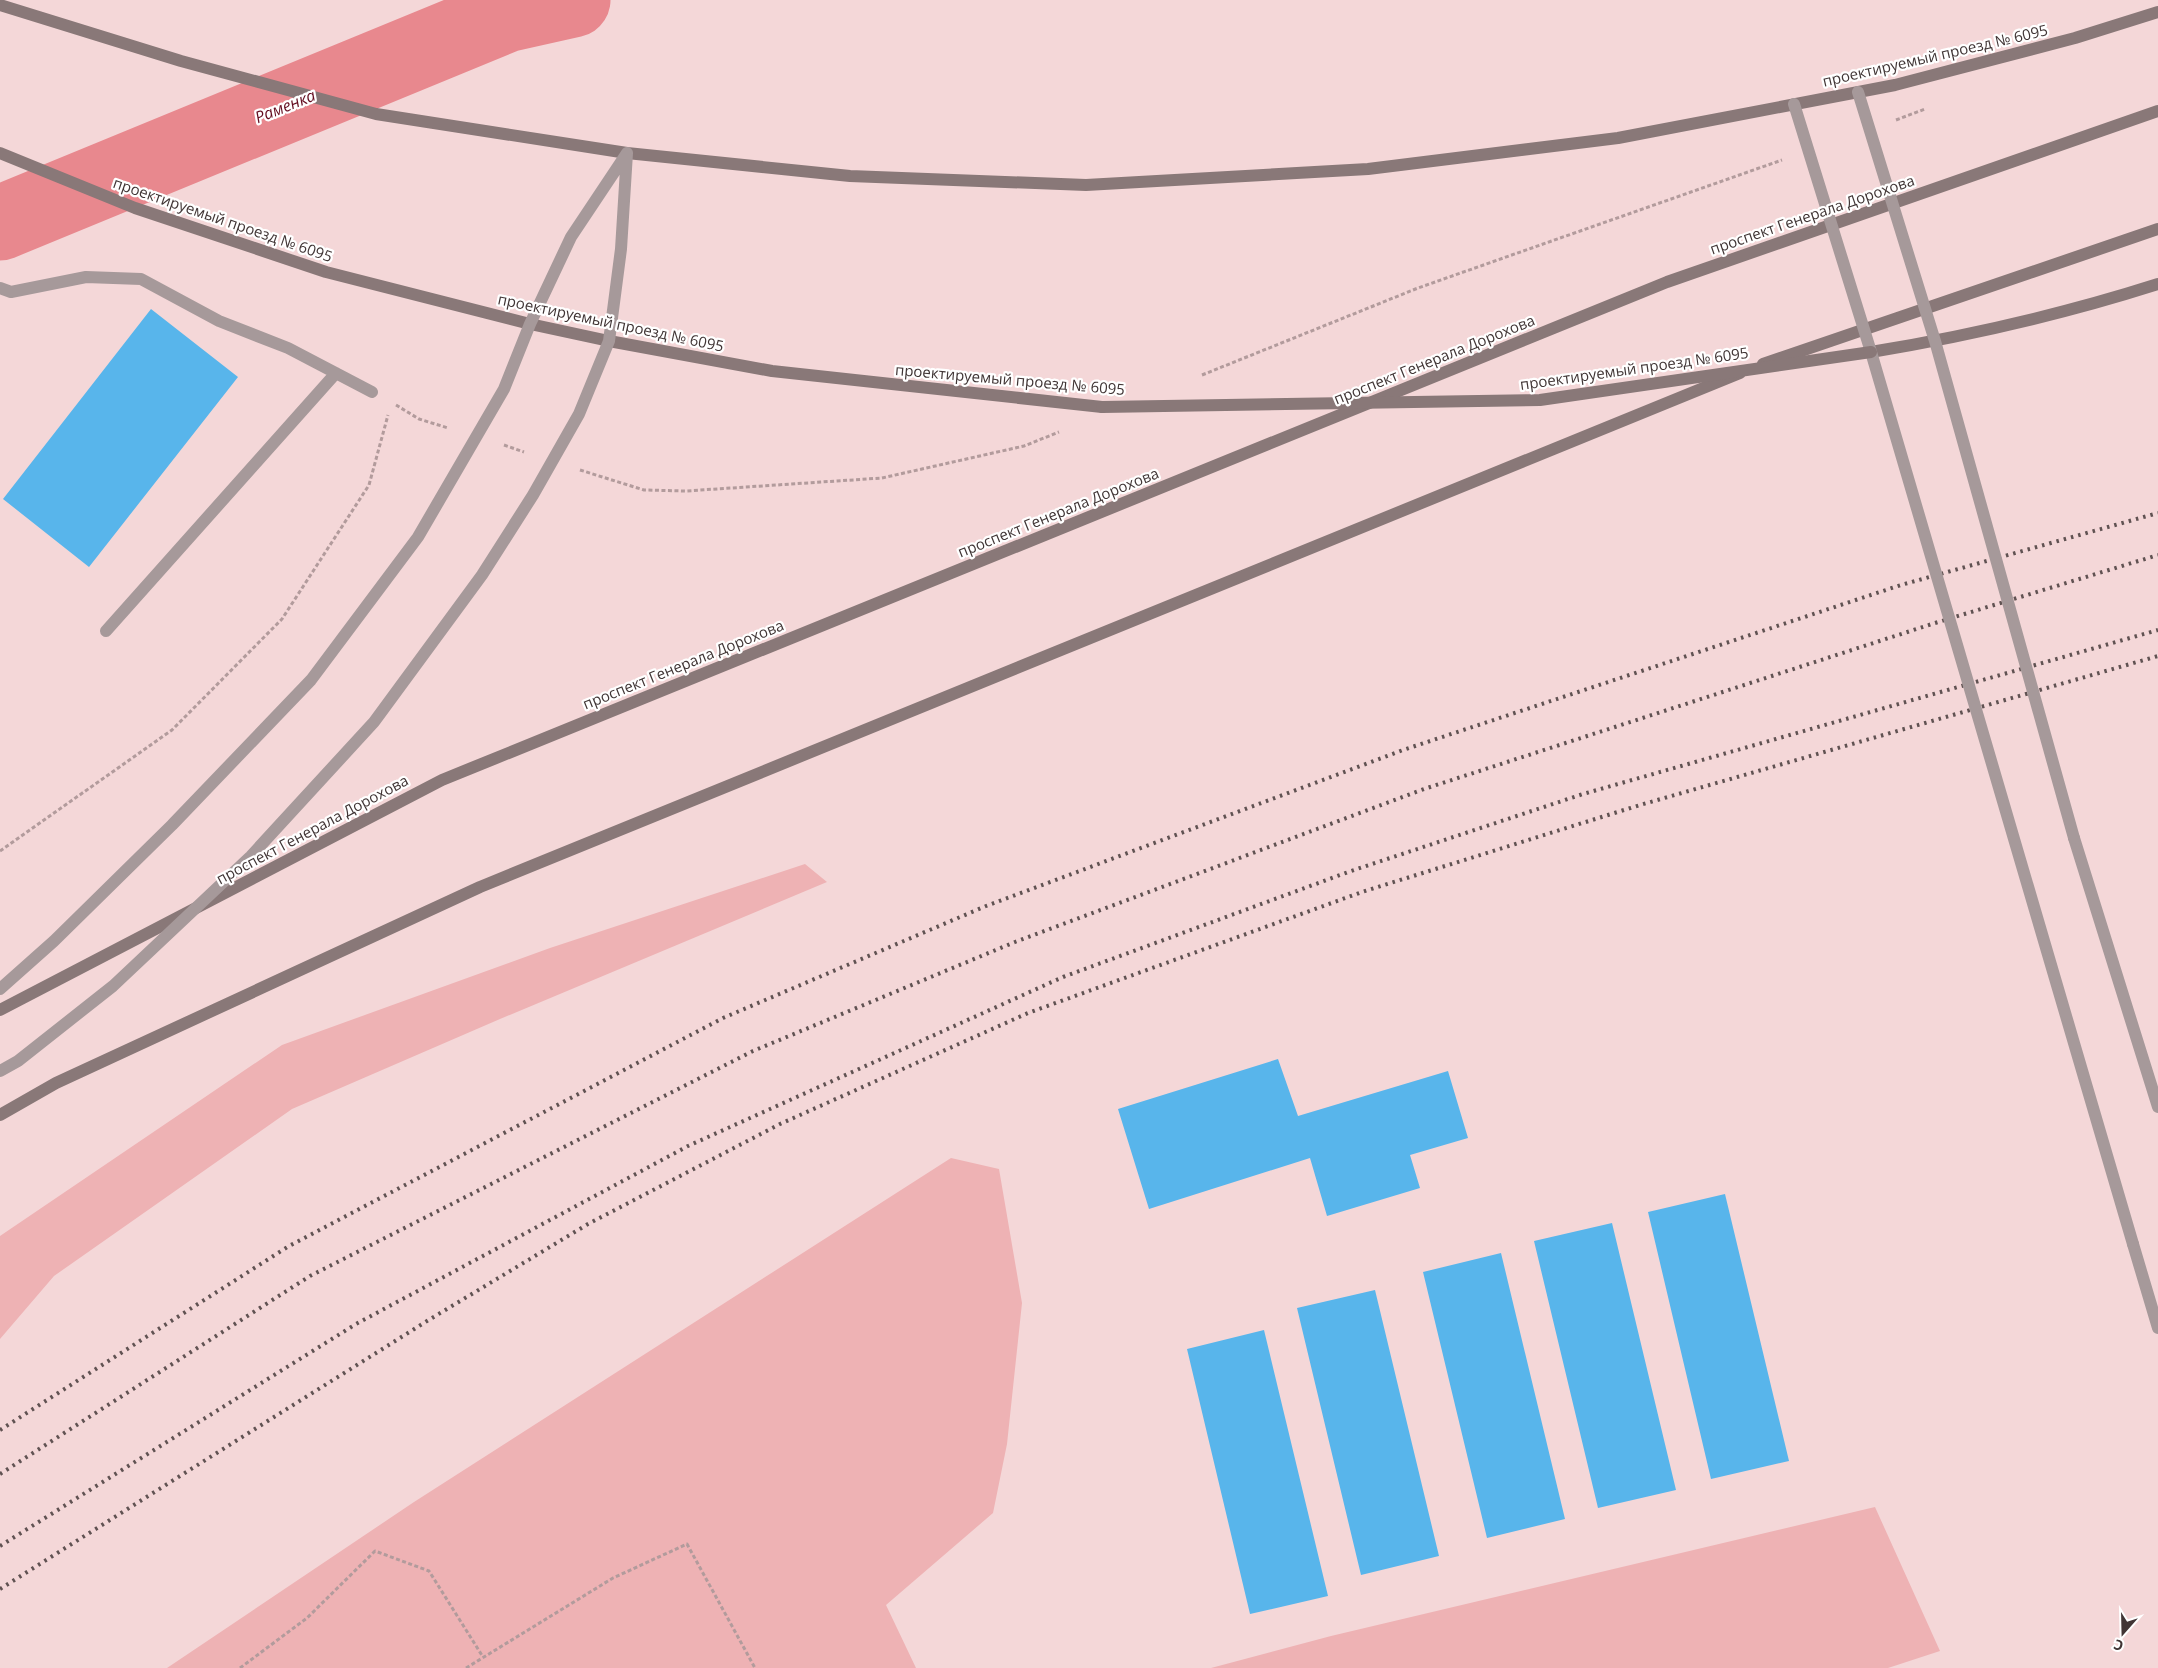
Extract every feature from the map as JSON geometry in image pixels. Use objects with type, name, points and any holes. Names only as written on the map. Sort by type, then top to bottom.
[{"type":"main road","name":"проектируемый проезд № 6095","points":[[0,4],[181,61],[376,114],[627,153],[850,176],[1086,185],[1368,169],[1618,138],[1858,92],[2075,38],[2158,12]]},
{"type":"main road","name":"проспект Генерала Дорохова","points":[[0,1010],[452,776],[1667,282],[2158,111]]},
{"type":"main road","name":"проектируемый проезд № 6095","points":[[0,153],[135,208],[326,272],[530,324],[609,342],[772,371],[1102,407],[1540,400],[1935,341],[2088,306],[2158,284]]},
{"type":"main road","points":[[0,1115],[56,1083],[480,887],[1749,369],[2158,228]]},
{"type":"street","points":[[1858,92],[1935,341],[2074,838],[2158,1107]]},
{"type":"street","points":[[1794,104],[1871,352],[2158,1328]]},
{"type":"street","points":[[0,989],[54,941],[172,825],[311,680],[418,537],[504,389],[530,324],[571,237],[627,153]]},
{"type":"street","points":[[0,1071],[18,1061],[113,986],[251,856],[374,722],[482,575],[533,495],[579,414],[609,342],[621,249],[627,153]]},
{"type":"street","points":[[0,288],[11,292],[86,277],[141,279],[219,321],[288,348],[372,392]]},
{"type":"street","points":[[106,631],[336,373]]},
{"type":"path","points":[[1891,121],[1927,108]]},
{"type":"path","points":[[1198,376],[1418,288],[1790,157]]},
{"type":"path","points":[[372,392],[419,418],[457,430]]},
{"type":"path","points":[[0,851],[172,730],[282,619],[368,485],[391,402]]},
{"type":"path","points":[[578,469],[644,490],[686,491],[882,478],[1024,446],[1061,431]]},
{"type":"path","points":[[494,442],[532,454]]},
{"type":"path","points":[[466,1668],[613,1578],[686,1544],[755,1668]]},
{"type":"path","points":[[240,1668],[307,1618],[375,1551],[429,1571],[483,1657]]},
{"type":"shaded area","points":[[805,864],[827,882],[500,1019],[292,1109],[54,1276],[0,1339],[0,1236],[282,1045],[550,948]]},
{"type":"shaded area","points":[[951,1158],[999,1169],[1022,1303],[1007,1444],[993,1513],[886,1605],[916,1668],[167,1668],[414,1502]]},
{"type":"shaded area","points":[[1875,1507],[1940,1651],[1888,1668],[1211,1668],[1331,1636]]},
{"type":"building","points":[[151,309],[238,377],[89,567],[3,499]]},
{"type":"building","points":[[1278,1059],[1298,1116],[1448,1071],[1468,1138],[1410,1155],[1420,1188],[1327,1216],[1310,1158],[1149,1209],[1118,1109]]},
{"type":"building","points":[[1725,1194],[1789,1461],[1711,1479],[1648,1212]]},
{"type":"building","points":[[1612,1223],[1676,1490],[1598,1508],[1534,1241]]},
{"type":"building","points":[[1501,1253],[1565,1519],[1487,1538],[1423,1272]]},
{"type":"building","points":[[1375,1290],[1439,1556],[1361,1575],[1297,1308]]},
{"type":"building","points":[[1264,1330],[1328,1596],[1250,1614],[1187,1349]]},
{"type":"waterway","name":"Раменка","points":[[0,223],[506,15],[573,0]]},
{"type":"railway","points":[[0,1430],[289,1246],[723,1018],[986,906],[1403,750],[1901,585],[2158,513]]},
{"type":"railway","points":[[0,1474],[310,1276],[753,1051],[1015,942],[1424,789],[1935,623],[2158,555]]},
{"type":"railway","points":[[0,1546],[356,1324],[688,1146],[1063,977],[1351,871],[1583,794],[2158,630]]},
{"type":"railway","points":[[0,1589],[427,1321],[588,1224],[780,1124],[1028,1013],[1362,892],[1640,805],[2158,656]]}]
